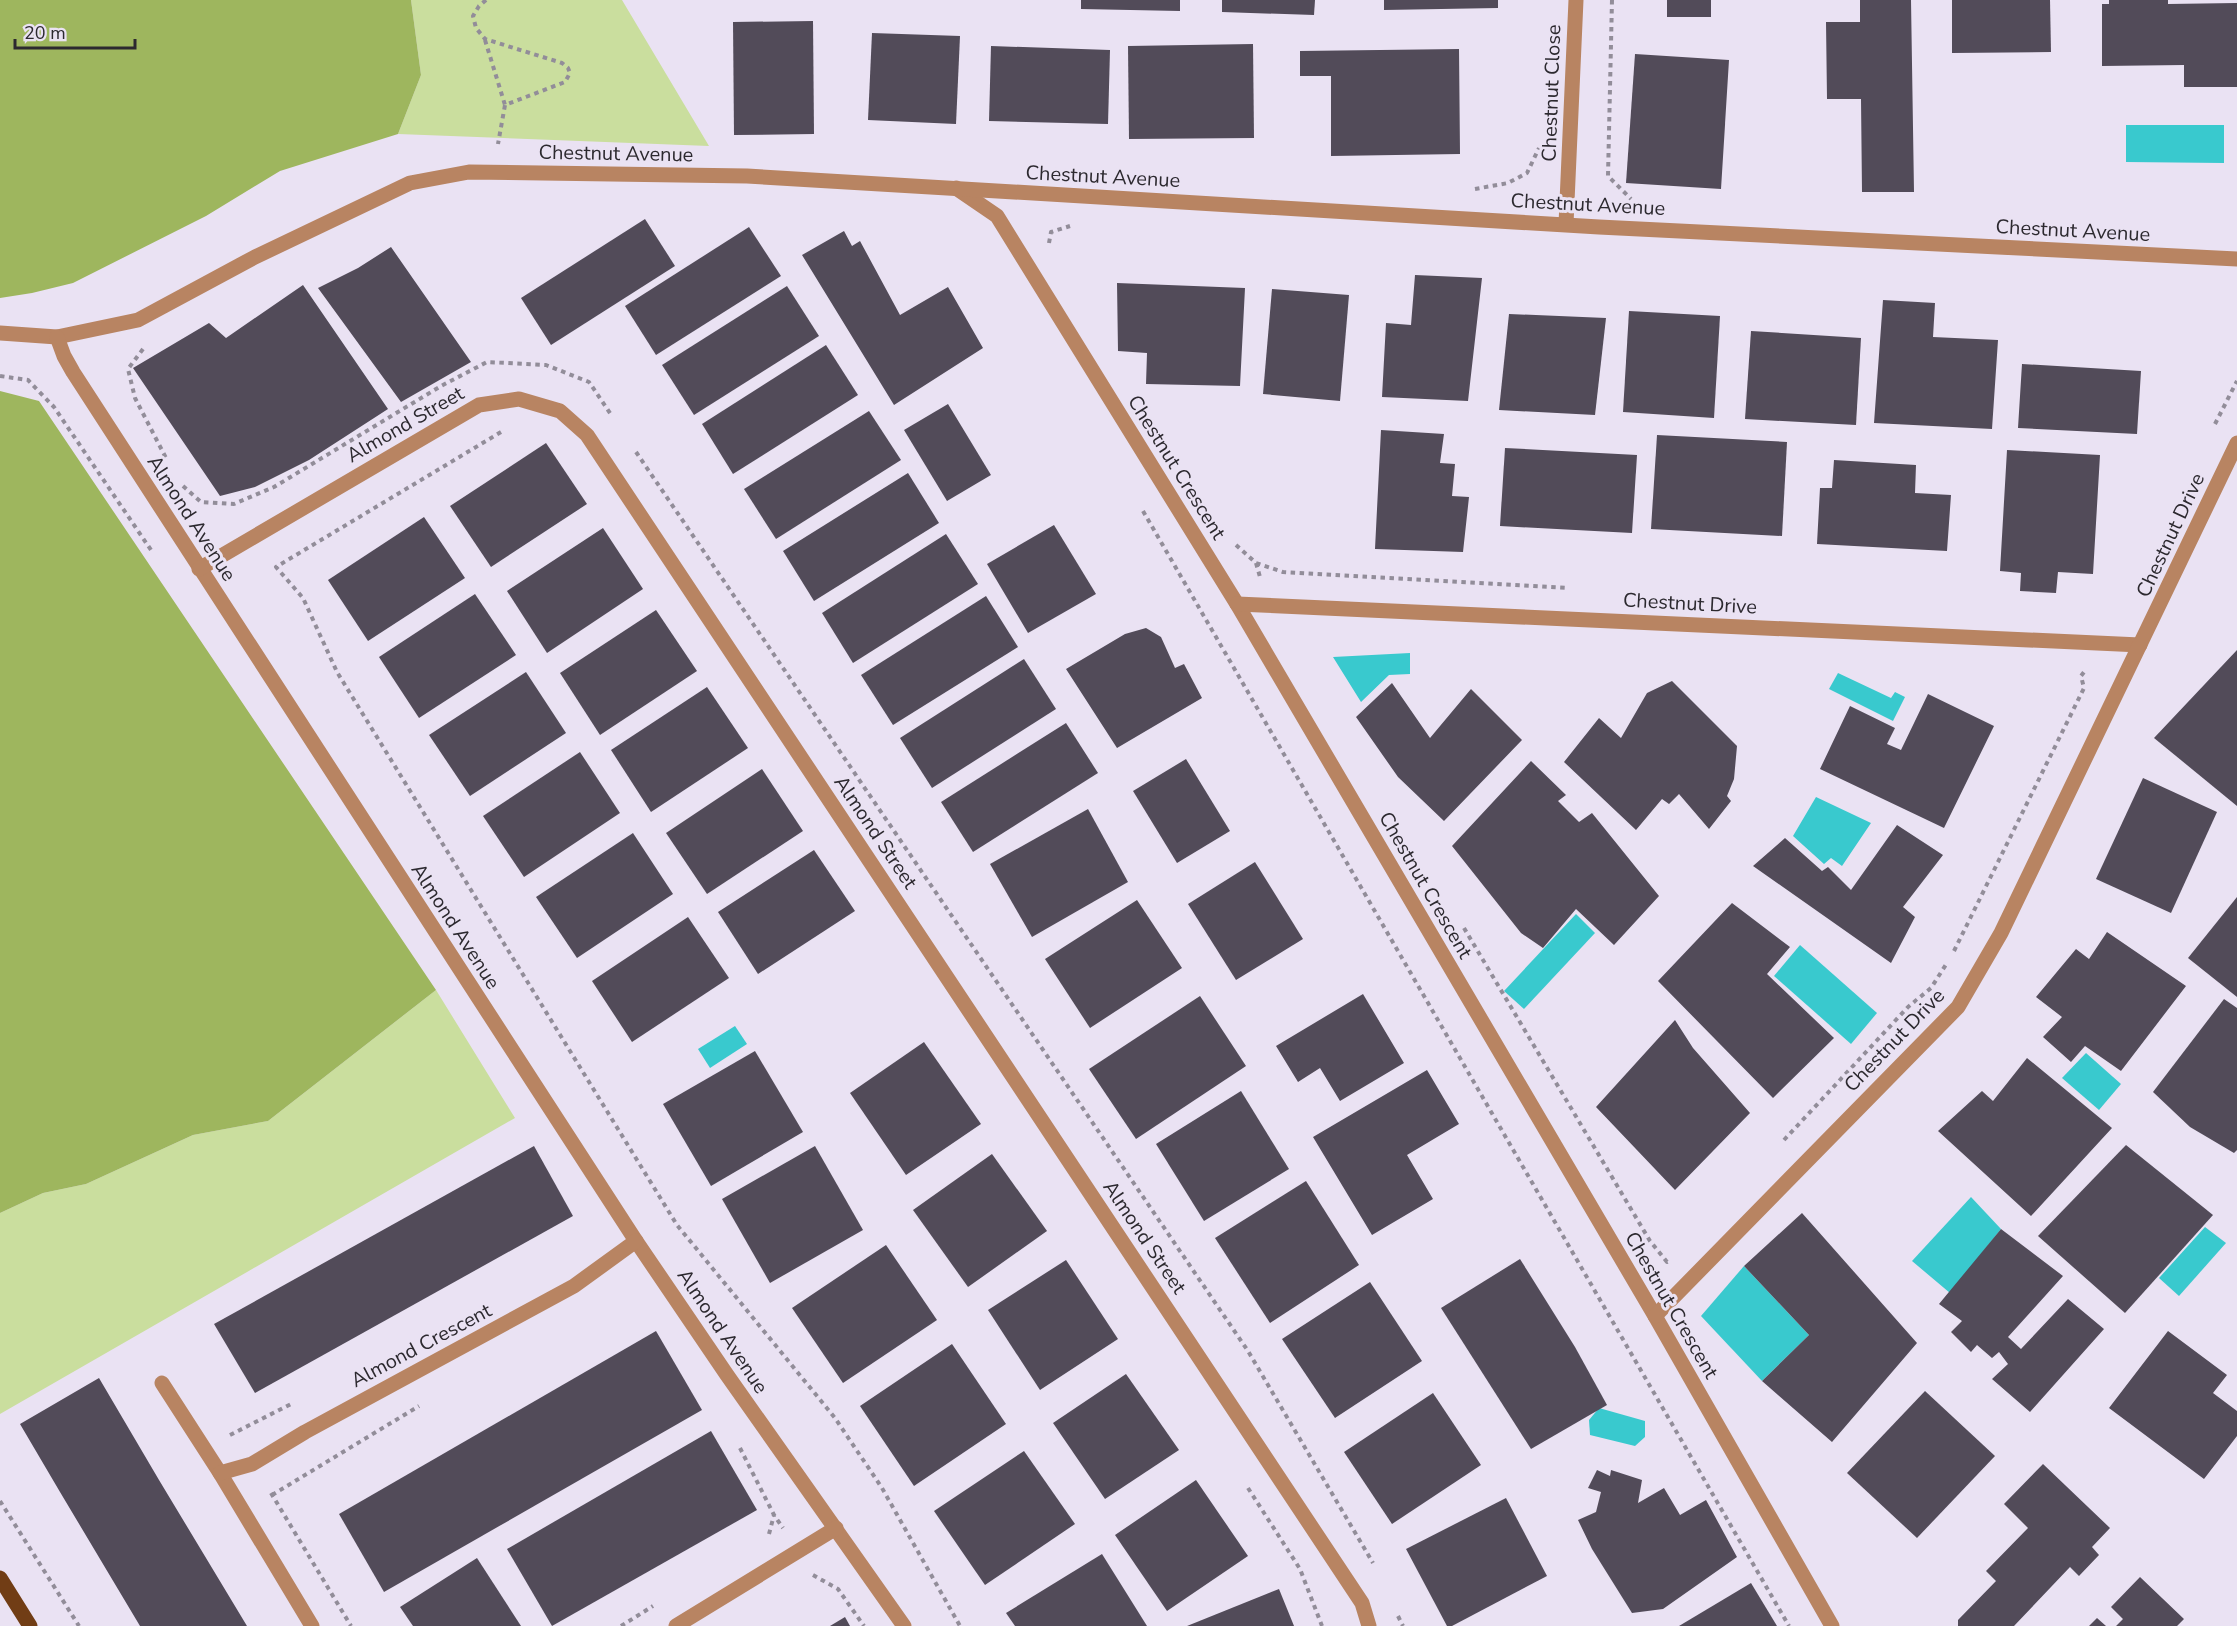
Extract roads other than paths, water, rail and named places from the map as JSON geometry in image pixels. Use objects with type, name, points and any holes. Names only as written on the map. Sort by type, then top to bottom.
[{"type":"main road","points":[[0,1578],[30,1626]]},
{"type":"street","name":"Chestnut Close","points":[[1566,224],[1576,0]]},
{"type":"street","name":"Chestnut Avenue","points":[[0,333],[57,337],[138,320],[255,257],[411,183],[469,172],[747,176],[1566,224],[2237,259]]},
{"type":"street","name":"Chestnut Crescent","points":[[956,188],[997,216],[1237,604],[1655,1316],[1832,1626]]},
{"type":"street","name":"Almond Avenue","points":[[57,337],[68,364],[199,569],[636,1241],[727,1375],[904,1626]]},
{"type":"street","name":"Almond Street","points":[[199,569],[479,405],[519,399],[560,411],[587,435],[1362,1603],[1369,1626]]},
{"type":"street","name":"Chestnut Drive","points":[[1655,1316],[1958,1007],[2001,933],[2237,443]]},
{"type":"street","name":"Chestnut Drive","points":[[1237,604],[2140,645]]},
{"type":"street","name":"Almond Crescent","points":[[220,1473],[252,1464],[305,1432],[574,1286],[636,1241]]},
{"type":"street","points":[[162,1383],[220,1473],[312,1626]]},
{"type":"street","points":[[676,1626],[836,1528]]},
{"type":"water","points":[[2126,125],[2224,125],[2224,163],[2126,162]]},
{"type":"water","points":[[1410,653],[1410,674],[1389,675],[1361,702],[1333,657]]},
{"type":"water","points":[[1838,673],[1891,698],[1895,692],[1905,697],[1893,721],[1829,689]]},
{"type":"water","points":[[1816,797],[1871,823],[1842,866],[1831,858],[1824,864],[1793,836]]},
{"type":"water","points":[[1576,914],[1595,933],[1524,1009],[1504,991]]},
{"type":"water","points":[[1800,945],[1877,1013],[1851,1044],[1774,976]]},
{"type":"water","points":[[735,1026],[747,1044],[710,1068],[698,1049]]},
{"type":"water","points":[[2086,1053],[2121,1084],[2099,1110],[2062,1078]]},
{"type":"water","points":[[1971,1197],[2001,1229],[1950,1293],[1912,1261]]},
{"type":"water","points":[[2205,1227],[2226,1243],[2179,1296],[2159,1278]]},
{"type":"water","points":[[1744,1266],[1809,1335],[1762,1381],[1701,1316]]},
{"type":"water","points":[[1599,1408],[1645,1421],[1645,1437],[1635,1446],[1590,1435],[1589,1420]]}]
